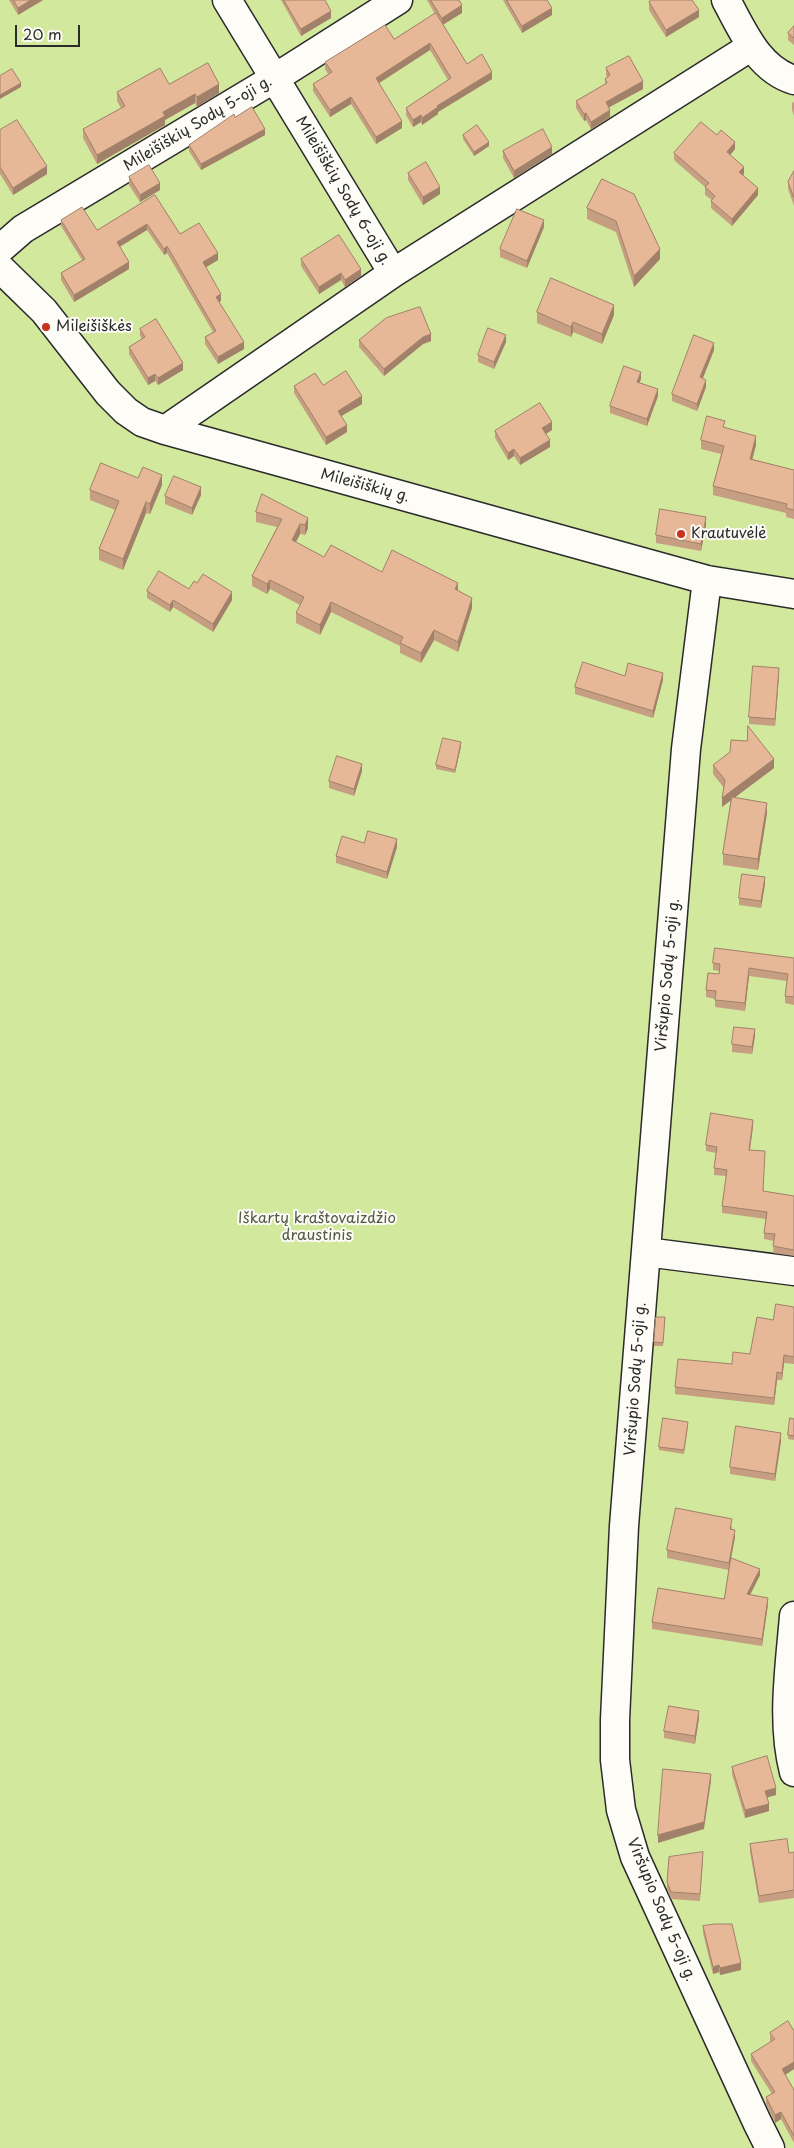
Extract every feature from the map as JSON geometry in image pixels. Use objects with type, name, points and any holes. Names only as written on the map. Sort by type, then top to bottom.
[{"type":"street","name":"Mileišiškių Sodų 6-oji g.","points":[[165,430],[393,273],[226,0]]},
{"type":"street","name":"Mileišiškių Sodų 5-oji g.","points":[[0,249],[23,229],[275,78],[398,0]]},
{"type":"street","points":[[726,0],[752,46],[766,64],[780,76],[794,80]]},
{"type":"street","points":[[393,273],[752,46]]},
{"type":"street","name":"Mileišiškių g.","points":[[0,268],[44,311],[108,393],[142,422],[165,430],[707,580],[794,594]]},
{"type":"street","name":"Viršupio Sodų 5-oji g.","points":[[707,580],[686,749],[624,1526],[615,1720],[615,1760],[621,1810],[635,1857],[752,2114],[770,2148]]},
{"type":"street","points":[[646,1252],[794,1271]]},
{"type":"street","points":[[794,1616],[788,1686],[789,1729],[794,1772]]},
{"type":"green space","name":"Iškartų kraštovaizdžio draustinis","points":[[0,0],[794,0],[794,2148],[0,2148]]},
{"type":"building","points":[[14,0],[31,0],[18,8]]},
{"type":"building","points":[[284,0],[325,0],[331,11],[301,29]]},
{"type":"building","points":[[431,0],[459,0],[462,5],[442,18]]},
{"type":"building","points":[[507,0],[547,0],[552,8],[522,26]]},
{"type":"building","points":[[652,0],[692,0],[699,10],[666,30],[649,2]]},
{"type":"building","points":[[436,13],[467,64],[482,54],[492,72],[437,106],[422,118],[421,115],[413,120],[406,108],[451,78],[430,43],[376,78],[402,121],[376,137],[351,97],[330,110],[313,84],[332,72],[325,62],[385,25],[394,39]]},
{"type":"building","points":[[794,26],[794,38],[788,33]]},
{"type":"building","points":[[629,56],[643,81],[606,102],[610,110],[591,122],[576,101],[607,83],[605,79],[610,75],[606,68]]},
{"type":"building","points":[[208,63],[219,84],[197,97],[195,94],[163,112],[165,116],[97,155],[83,129],[125,106],[117,92],[160,68],[169,84]]},
{"type":"building","points":[[12,69],[21,83],[0,95],[0,76]]},
{"type":"building","points":[[252,107],[265,129],[201,164],[189,145],[234,114],[235,117]]},
{"type":"building","points":[[17,120],[47,166],[13,188],[0,167],[0,130]]},
{"type":"building","points":[[701,122],[717,135],[721,130],[735,142],[727,152],[744,167],[739,172],[758,188],[732,219],[711,201],[715,196],[705,187],[709,183],[674,153]]},
{"type":"building","points":[[477,125],[489,142],[474,152],[463,135]]},
{"type":"building","points":[[543,129],[552,147],[514,171],[503,151]]},
{"type":"building","points":[[426,162],[440,187],[423,197],[408,173]]},
{"type":"building","points":[[149,165],[160,183],[140,195],[129,177]]},
{"type":"building","points":[[794,171],[794,198],[788,182]]},
{"type":"building","points":[[602,179],[634,194],[660,249],[634,276],[616,221],[587,208]]},
{"type":"building","points":[[155,195],[180,234],[199,223],[218,253],[203,262],[221,294],[216,297],[244,342],[218,357],[205,337],[216,331],[167,246],[164,249],[147,224],[117,242],[129,262],[74,295],[61,273],[85,259],[61,220],[82,207],[97,230]]},
{"type":"building","points":[[517,209],[544,220],[527,261],[500,249]]},
{"type":"building","points":[[339,235],[361,269],[345,280],[341,273],[319,287],[301,259]]},
{"type":"building","points":[[551,278],[614,305],[602,334],[573,322],[571,327],[537,312]]},
{"type":"building","points":[[420,307],[431,334],[423,337],[384,369],[359,340],[386,318]]},
{"type":"building","points":[[156,319],[183,363],[158,378],[155,374],[148,378],[129,347],[145,337],[140,329]]},
{"type":"building","points":[[488,328],[506,335],[494,362],[478,355]]},
{"type":"building","points":[[694,335],[714,343],[700,377],[706,380],[697,404],[672,394]]},
{"type":"building","points":[[624,366],[641,372],[637,382],[658,389],[647,419],[610,406]]},
{"type":"building","points":[[346,371],[362,396],[338,411],[347,425],[326,437],[294,386],[315,373],[323,385]]},
{"type":"building","points":[[540,403],[552,422],[542,428],[550,440],[520,458],[514,449],[508,453],[495,431]]},
{"type":"building","points":[[707,416],[725,421],[723,427],[756,436],[750,459],[794,470],[794,510],[786,508],[787,504],[713,486],[724,446],[701,440]]},
{"type":"building","points":[[101,463],[138,478],[143,467],[162,475],[150,504],[146,502],[123,559],[99,549],[119,501],[90,490]]},
{"type":"building","points":[[174,476],[201,487],[192,508],[165,496]]},
{"type":"building","points":[[262,494],[308,518],[305,525],[300,524],[292,540],[324,557],[331,545],[382,572],[392,550],[458,583],[455,589],[472,598],[458,642],[434,630],[421,653],[400,643],[403,637],[331,602],[320,625],[296,613],[304,597],[270,580],[267,584],[252,576],[282,519],[256,512]]},
{"type":"building","name":"Krautuvėlė","points":[[660,509],[706,517],[701,544],[656,535]]},
{"type":"building","points":[[159,571],[189,589],[194,581],[197,583],[203,574],[232,592],[213,624],[173,600],[170,605],[147,591]]},
{"type":"building","points":[[583,662],[625,676],[628,663],[663,673],[653,711],[575,687]]},
{"type":"building","points":[[753,666],[779,668],[775,719],[749,717]]},
{"type":"building","points":[[748,726],[774,759],[722,798],[725,780],[713,765],[730,752],[731,740],[747,741]]},
{"type":"building","points":[[443,738],[461,742],[455,770],[436,765]]},
{"type":"building","points":[[337,756],[362,764],[354,789],[329,781]]},
{"type":"building","points":[[732,797],[767,803],[758,859],[723,854]]},
{"type":"building","points":[[368,831],[397,839],[387,872],[336,856],[342,836],[364,843]]},
{"type":"building","points":[[742,874],[765,877],[761,901],[739,898]]},
{"type":"building","points":[[715,948],[794,958],[794,997],[785,996],[788,974],[749,968],[745,1003],[715,1000],[716,991],[706,990],[708,973],[719,974],[720,964],[713,963]]},
{"type":"building","points":[[734,1027],[755,1029],[752,1047],[732,1044]]},
{"type":"building","points":[[711,1113],[753,1120],[749,1150],[765,1151],[763,1191],[794,1196],[794,1250],[773,1246],[775,1234],[764,1233],[767,1212],[722,1206],[727,1170],[714,1168],[717,1147],[706,1145]]},
{"type":"building","points":[[776,1304],[794,1307],[794,1357],[784,1355],[782,1373],[777,1372],[774,1398],[675,1387],[678,1359],[732,1364],[733,1352],[750,1354],[757,1317],[773,1320]]},
{"type":"building","points":[[656,1317],[665,1317],[663,1343],[654,1342]]},
{"type":"building","points":[[663,1418],[688,1422],[684,1450],[659,1447]]},
{"type":"building","points":[[790,1418],[794,1419],[794,1436],[788,1435]]},
{"type":"building","points":[[736,1426],[781,1433],[775,1474],[730,1467]]},
{"type":"building","points":[[676,1508],[732,1519],[730,1529],[735,1530],[729,1563],[667,1550]]},
{"type":"building","points":[[731,1558],[760,1569],[747,1594],[768,1598],[762,1639],[652,1622],[658,1588],[724,1599]]},
{"type":"building","points":[[669,1706],[699,1711],[695,1736],[664,1731]]},
{"type":"building","points":[[767,1756],[776,1788],[765,1791],[769,1804],[745,1810],[732,1767]]},
{"type":"building","points":[[663,1769],[711,1774],[704,1822],[658,1835]]},
{"type":"building","points":[[787,1839],[789,1853],[794,1852],[794,1890],[759,1896],[750,1844]]},
{"type":"building","points":[[703,1852],[700,1894],[671,1892],[667,1882],[669,1857]]},
{"type":"building","points":[[732,1924],[741,1963],[720,1968],[719,1965],[713,1967],[703,1926]]},
{"type":"building","points":[[788,2021],[794,2031],[794,2062],[782,2069],[794,2090],[794,2136],[781,2112],[775,2115],[766,2097],[775,2092],[751,2054],[775,2039],[770,2033]]},
{"type":"place","name":"Mileišiškės","points":[[46,327]]},
{"type":"place","name":"Krautuvėlė","points":[[681,534]]}]
